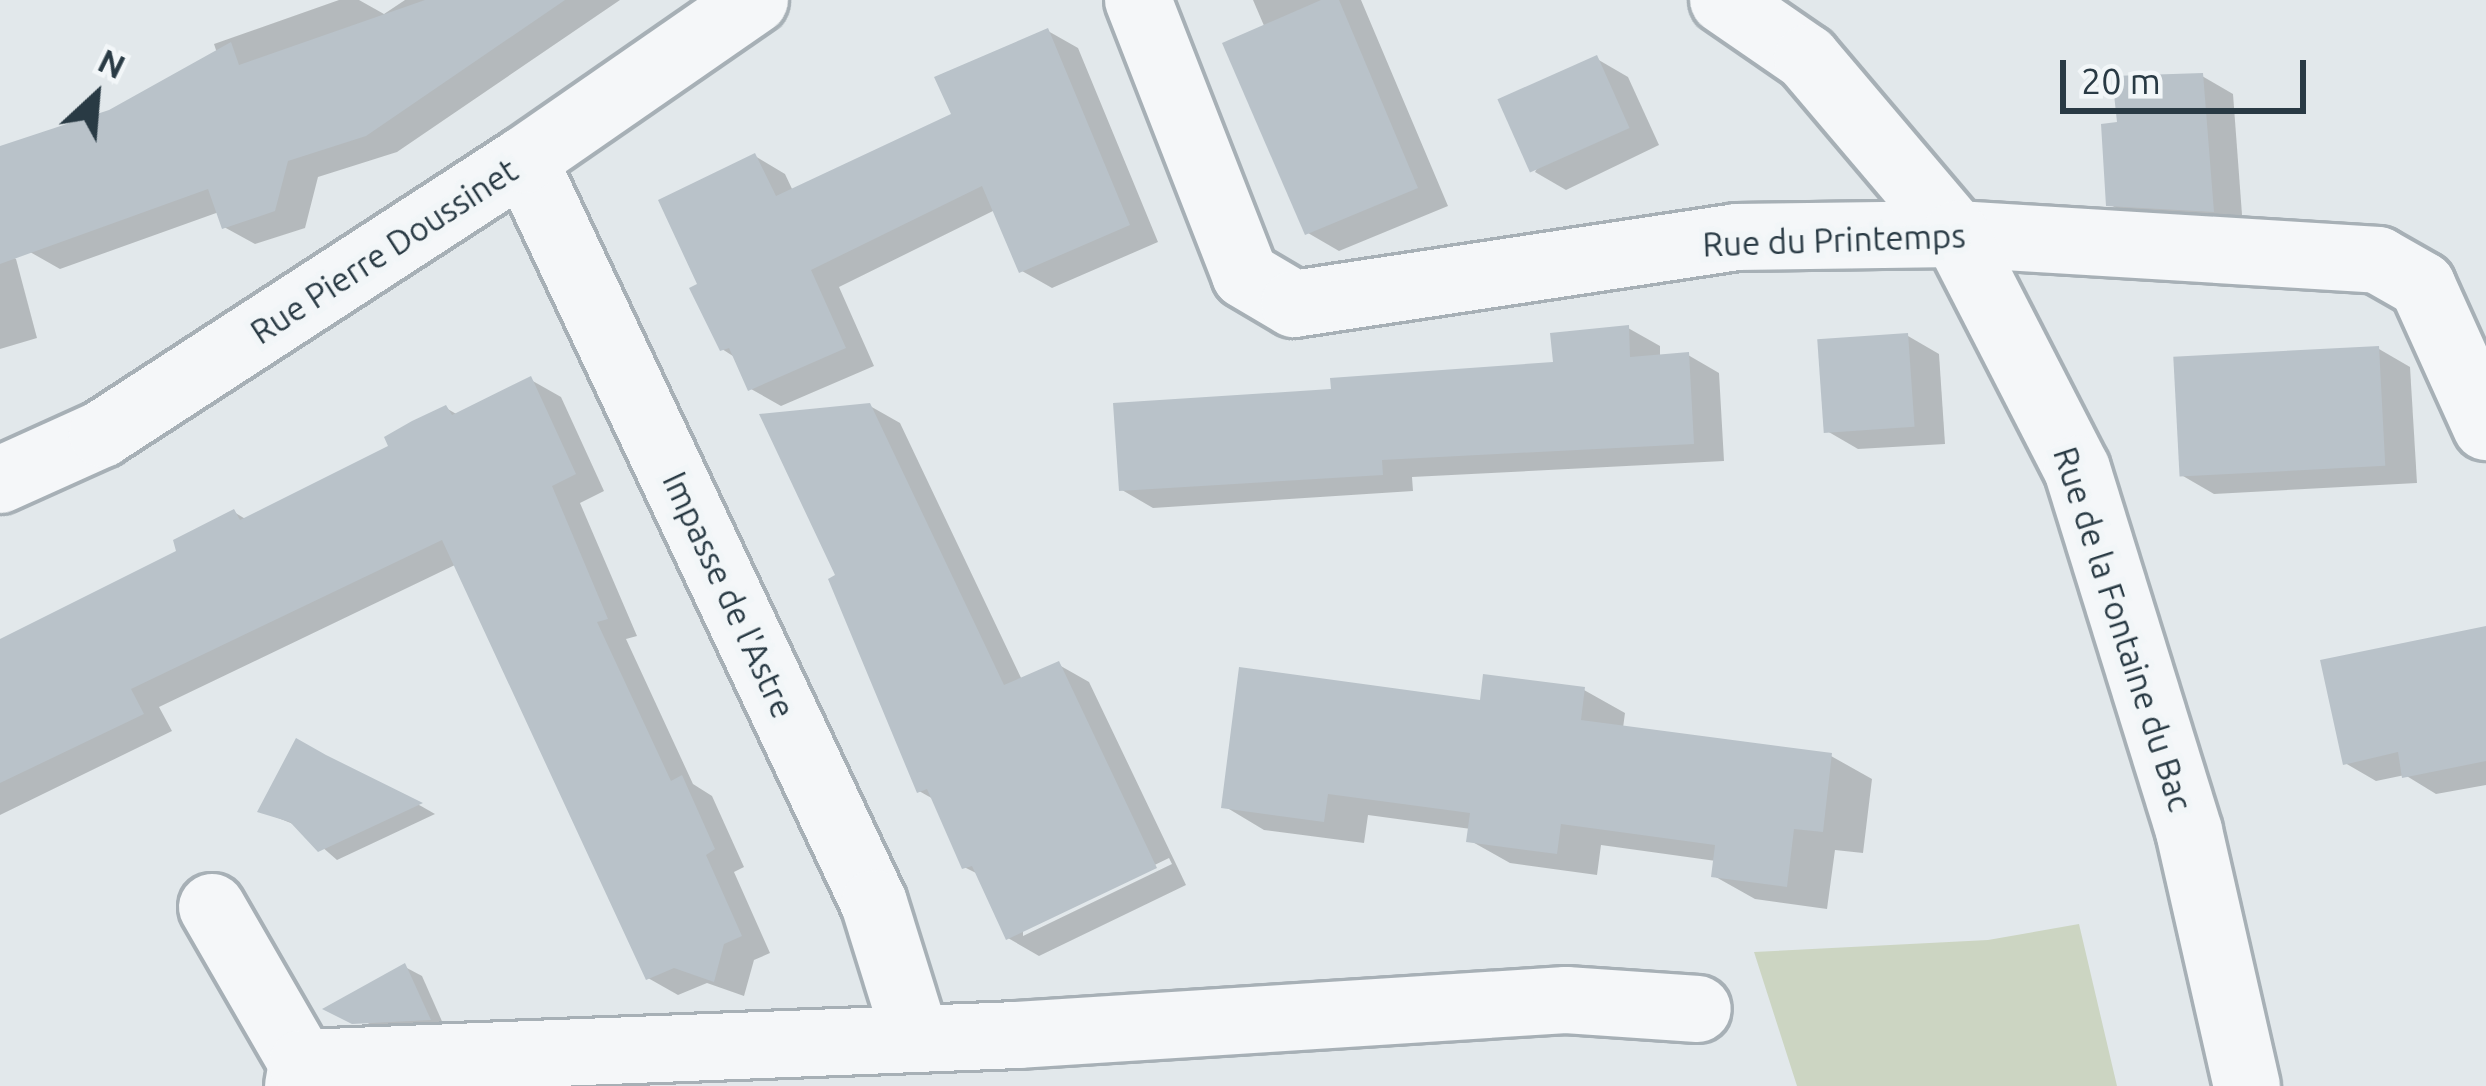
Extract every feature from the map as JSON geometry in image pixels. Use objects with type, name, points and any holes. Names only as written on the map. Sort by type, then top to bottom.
[{"type":"street","name":"Rue Pierre Doussinet","points":[[0,480],[102,434],[524,160],[755,0]]},
{"type":"street","name":"Rue du Printemps","points":[[1138,0],[1245,275],[1294,304],[1736,237],[1956,234],[2378,260],[2422,285],[2486,427]]},
{"type":"street","name":"Rue de la Fontaine du Bac","points":[[1723,0],[1807,58],[1956,234],[2077,469],[2189,831],[2247,1086]]},
{"type":"street","name":"Impasse de l'Astre","points":[[524,160],[874,903],[916,1038]]},
{"type":"street","points":[[212,907],[300,1075],[1567,1000],[1698,1009]]},
{"type":"green space","points":[[2079,924],[2117,1086],[1797,1086],[1754,952],[1988,940]]},
{"type":"building","points":[[425,0],[565,0],[366,136],[288,161],[275,211],[222,229],[208,189],[0,264],[0,146],[109,110],[231,42],[239,65]]},
{"type":"building","points":[[1321,0],[1339,0],[1418,188],[1305,235],[1222,43]]},
{"type":"building","points":[[1048,28],[1130,225],[1019,273],[982,186],[811,270],[846,348],[748,391],[729,348],[720,351],[689,288],[697,284],[658,200],[755,153],[776,196],[951,114],[934,77]]},
{"type":"building","points":[[1597,55],[1630,128],[1530,172],[1497,99]]},
{"type":"building","points":[[2203,73],[2214,212],[2106,206],[2101,124],[2117,122],[2112,76]]},
{"type":"building","points":[[1629,325],[1630,357],[1689,352],[1694,444],[1382,460],[1383,475],[1119,491],[1113,403],[1331,389],[1330,378],[1553,362],[1550,333]]},
{"type":"building","points":[[1908,333],[1915,427],[1824,433],[1817,339]]},
{"type":"building","points":[[2379,346],[2385,466],[2180,477],[2173,357]]},
{"type":"building","points":[[531,376],[576,474],[552,486],[608,619],[597,622],[671,781],[682,775],[715,849],[706,855],[742,936],[724,944],[714,982],[674,968],[646,980],[442,540],[131,689],[144,714],[0,783],[0,639],[176,551],[173,540],[234,509],[240,520],[388,446],[384,437],[412,421],[446,405],[452,415]]},
{"type":"building","points":[[870,403],[1004,685],[1059,661],[1157,868],[1006,940],[972,866],[962,869],[927,789],[917,793],[828,579],[835,575],[759,414]]},
{"type":"building","points":[[2486,626],[2486,761],[2402,778],[2398,752],[2343,765],[2320,660]]},
{"type":"building","points":[[1239,667],[1480,700],[1483,674],[1585,687],[1581,720],[1832,753],[1823,832],[1794,829],[1787,887],[1711,877],[1715,845],[1561,824],[1557,854],[1466,842],[1470,813],[1328,794],[1324,822],[1221,808]]},
{"type":"building","points":[[296,738],[423,803],[318,852],[290,822],[257,812]]},
{"type":"building","points":[[405,963],[431,1020],[352,1024],[322,1009]]}]
